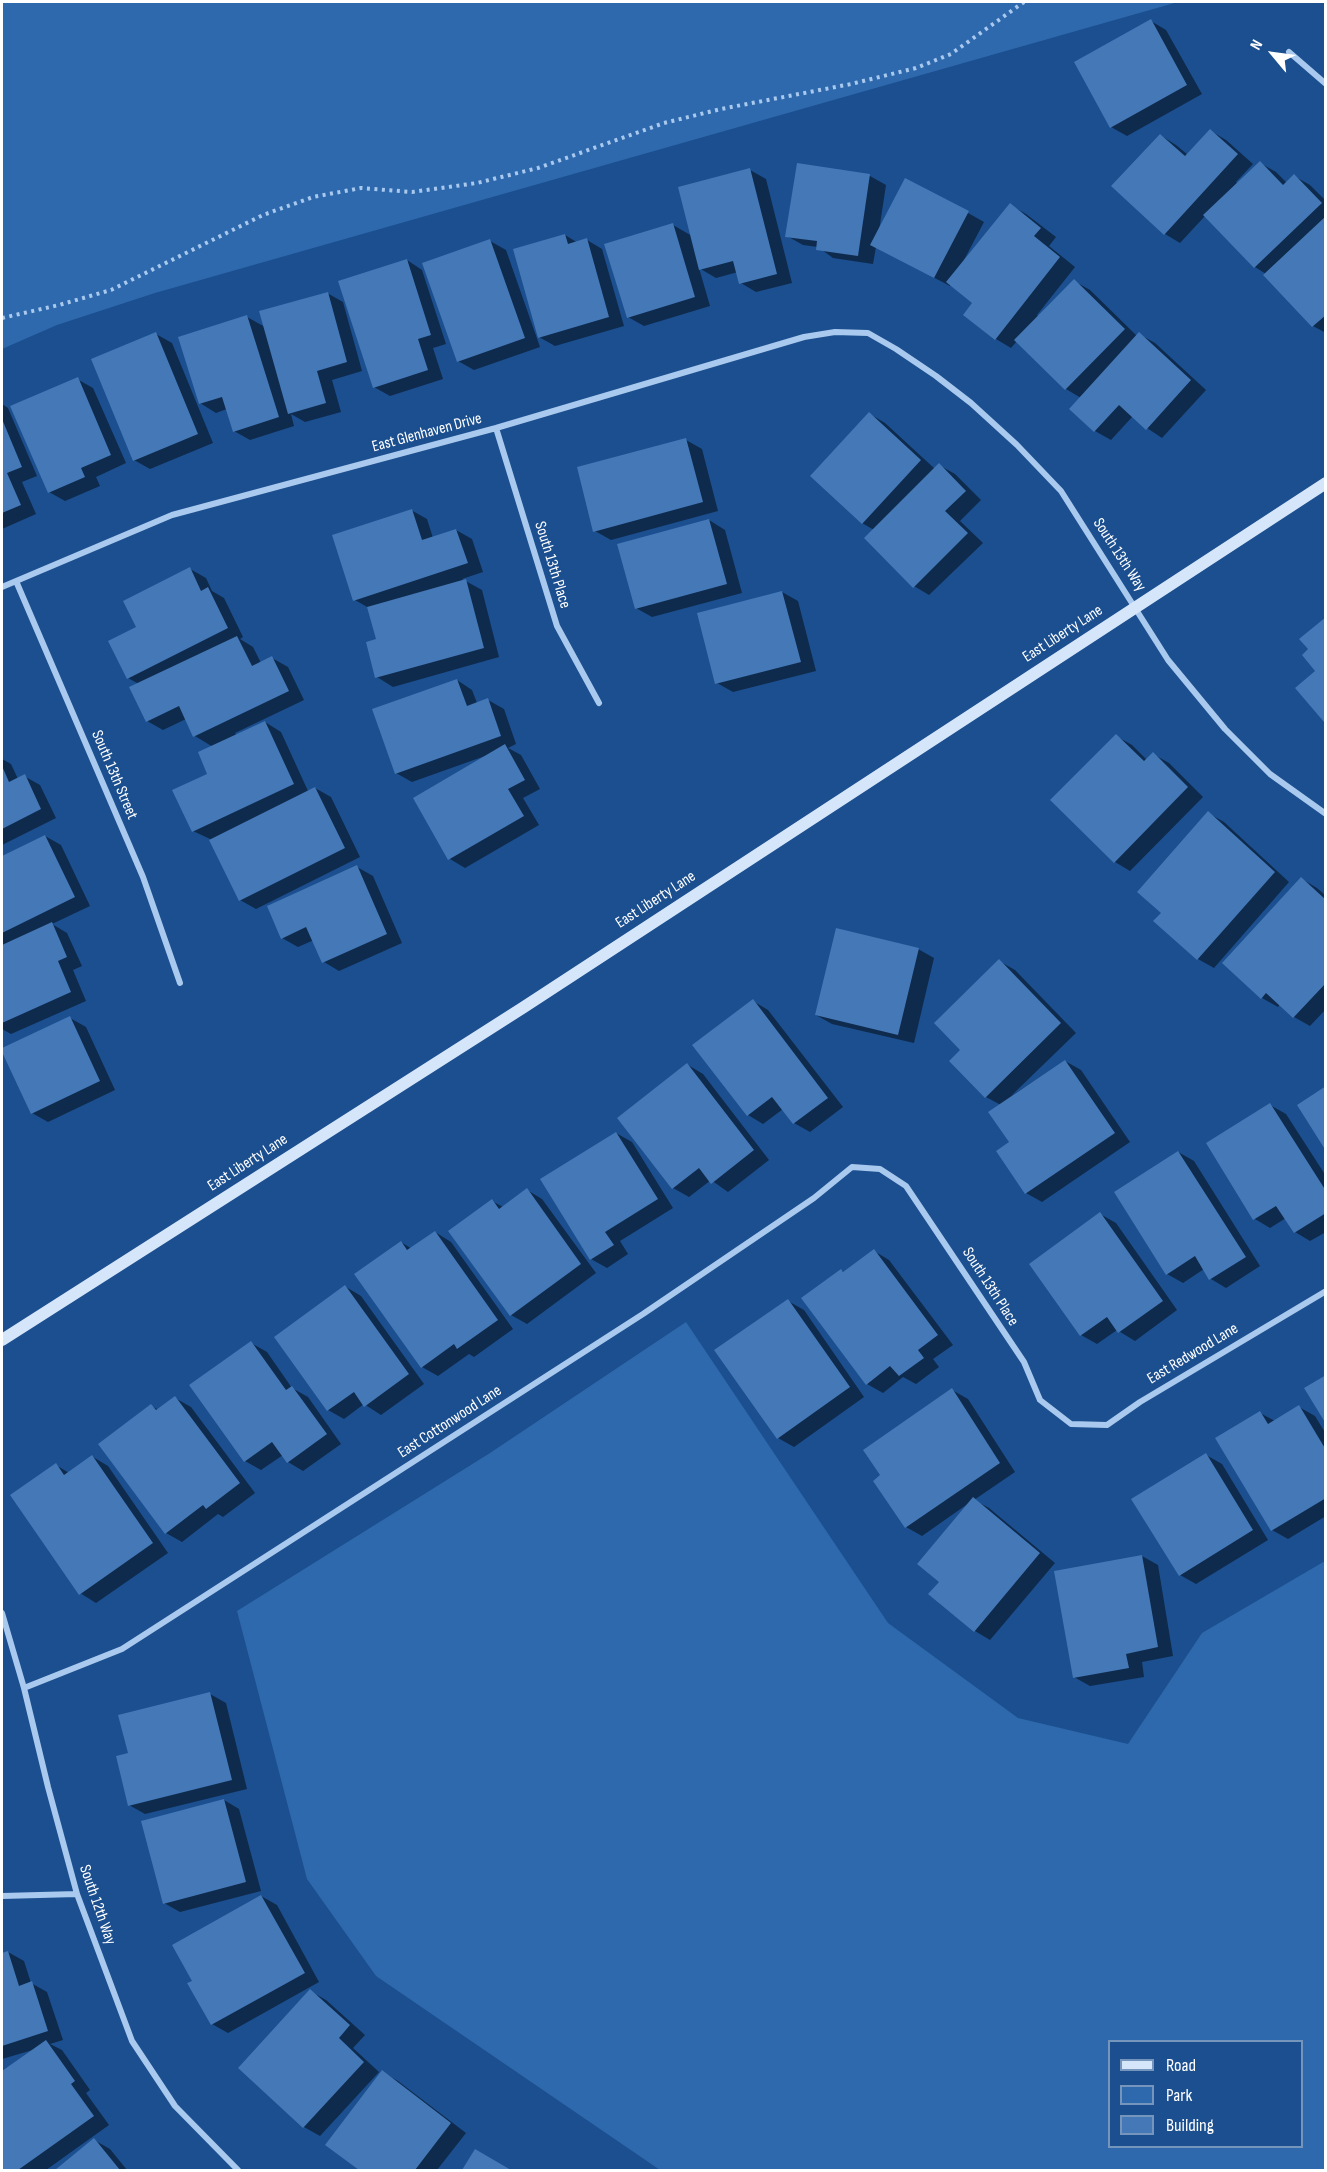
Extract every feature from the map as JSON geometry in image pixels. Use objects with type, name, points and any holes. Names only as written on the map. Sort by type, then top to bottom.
[{"type":"street","points":[[1289,52],[1326,84]]},
{"type":"street","name":"East Glenhaven Drive","points":[[2,587],[172,515],[496,428],[804,337],[835,332],[868,333]]},
{"type":"street","name":"South 13th Way","points":[[868,333],[896,349],[970,403],[1017,445],[1061,491],[1136,606],[1168,660],[1225,729],[1270,774],[1326,814]]},
{"type":"street","name":"South 13th Place","points":[[496,428],[557,627],[599,703]]},
{"type":"street","name":"East Liberty Lane","points":[[2,1340],[524,1007],[1326,483]]},
{"type":"street","name":"South 13th Street","points":[[16,581],[143,877],[180,983]]},
{"type":"street","name":"East Cottonwood Lane","points":[[24,1688],[122,1649],[643,1314],[814,1198],[852,1167],[880,1169]]},
{"type":"street","name":"South 13th Place","points":[[880,1169],[906,1186],[1024,1362],[1040,1400],[1071,1424]]},
{"type":"street","name":"East Redwood Lane","points":[[1071,1424],[1107,1425],[1140,1402],[1326,1291]]},
{"type":"street","name":"South 12th Way","points":[[2,1613],[24,1688],[77,1894],[132,2042],[175,2106],[238,2170]]},
{"type":"street","points":[[2,1896],[77,1894]]},
{"type":"path","points":[[2,318],[111,290],[262,215],[313,197],[361,188],[412,192],[477,183],[538,168],[664,123],[916,68],[951,54],[1024,2]]},
{"type":"green space","points":[[2,2],[1178,2],[155,293],[57,325],[2,349]]},
{"type":"green space","points":[[686,1322],[888,1623],[1018,1718],[1128,1744],[1202,1633],[1325,1561],[1325,2170],[660,2170],[376,1976],[307,1879],[237,1611],[490,1453]]},
{"type":"building","points":[[1151,19],[1187,85],[1110,128],[1074,62]]},
{"type":"building","points":[[1210,129],[1238,154],[1164,235],[1111,186],[1160,134],[1185,156]]},
{"type":"building","points":[[1260,161],[1283,185],[1294,174],[1322,203],[1254,268],[1203,215]]},
{"type":"building","points":[[797,163],[870,174],[858,256],[816,250],[817,241],[785,237]]},
{"type":"building","points":[[750,168],[777,274],[739,284],[733,261],[699,270],[678,187]]},
{"type":"building","points":[[905,178],[969,211],[934,278],[870,245]]},
{"type":"building","points":[[1010,203],[1041,228],[1034,236],[1060,257],[995,340],[963,315],[972,303],[946,282]]},
{"type":"building","points":[[1326,216],[1326,315],[1312,327],[1263,275]]},
{"type":"building","points":[[673,223],[695,297],[627,318],[604,244]]},
{"type":"building","points":[[565,234],[568,244],[587,238],[609,317],[538,338],[513,249]]},
{"type":"building","points":[[490,239],[525,338],[457,362],[422,263]]},
{"type":"building","points":[[407,259],[431,335],[418,339],[428,370],[373,388],[338,281]]},
{"type":"building","points":[[1074,279],[1125,329],[1065,390],[1014,340]]},
{"type":"building","points":[[328,292],[347,362],[317,371],[326,403],[288,414],[259,311]]},
{"type":"building","points":[[247,315],[279,417],[233,432],[222,397],[199,404],[178,337]]},
{"type":"building","points":[[156,332],[198,434],[133,461],[91,359]]},
{"type":"building","points":[[1139,332],[1191,380],[1146,430],[1119,405],[1094,432],[1069,409]]},
{"type":"building","points":[[78,377],[111,455],[81,468],[85,477],[48,493],[10,406]]},
{"type":"building","points":[[869,412],[921,460],[862,524],[810,476]]},
{"type":"building","points":[[2,419],[22,467],[7,473],[21,505],[2,513]]},
{"type":"building","points":[[686,438],[703,502],[593,532],[577,467]]},
{"type":"building","points":[[939,463],[966,491],[945,511],[968,533],[913,588],[864,538]]},
{"type":"building","points":[[412,509],[422,540],[456,529],[468,563],[353,601],[332,535]]},
{"type":"building","points":[[709,519],[727,584],[635,609],[617,544]]},
{"type":"building","points":[[190,567],[201,591],[208,587],[228,628],[127,679],[108,641],[136,627],[123,601]]},
{"type":"building","points":[[466,579],[484,648],[375,678],[366,642],[376,639],[367,607]]},
{"type":"building","points":[[782,591],[801,662],[715,684],[697,613]]},
{"type":"building","points":[[1326,617],[1326,721],[1324,722],[1295,688],[1315,671],[1302,655],[1308,649],[1299,639]]},
{"type":"building","points":[[237,636],[252,666],[272,656],[289,691],[193,737],[179,706],[146,722],[129,687]]},
{"type":"building","points":[[457,679],[467,706],[488,698],[501,736],[395,774],[372,709]]},
{"type":"building","points":[[265,721],[294,784],[192,832],[172,790],[207,774],[198,752]]},
{"type":"building","points":[[1116,734],[1144,761],[1153,752],[1188,787],[1114,863],[1050,800]]},
{"type":"building","points":[[505,744],[525,780],[508,789],[524,816],[448,860],[413,798]]},
{"type":"building","points":[[2,766],[9,782],[25,774],[41,809],[2,829]]},
{"type":"building","points":[[315,787],[345,848],[239,901],[209,840]]},
{"type":"building","points":[[1208,811],[1275,872],[1197,960],[1153,921],[1161,913],[1137,892]]},
{"type":"building","points":[[45,835],[75,897],[2,933],[2,856]]},
{"type":"building","points":[[357,865],[387,934],[322,963],[306,927],[281,939],[267,906]]},
{"type":"building","points":[[1301,877],[1326,900],[1326,983],[1293,1018],[1266,993],[1261,999],[1222,963]]},
{"type":"building","points":[[52,922],[67,957],[58,961],[71,992],[2,1023],[2,945]]},
{"type":"building","points":[[836,928],[919,948],[898,1035],[815,1015]]},
{"type":"building","points":[[999,959],[1061,1023],[985,1098],[949,1061],[960,1050],[934,1023]]},
{"type":"building","points":[[753,999],[828,1098],[793,1124],[772,1097],[747,1116],[692,1045]]},
{"type":"building","points":[[70,1016],[100,1081],[31,1114],[2,1048]]},
{"type":"building","points":[[1065,1060],[1115,1133],[1025,1194],[996,1151],[1009,1142],[988,1112]]},
{"type":"building","points":[[687,1063],[754,1150],[711,1184],[699,1168],[672,1189],[617,1118]]},
{"type":"building","points":[[1326,1086],[1326,1151],[1297,1105]]},
{"type":"building","points":[[1270,1103],[1326,1191],[1326,1213],[1294,1233],[1276,1206],[1253,1220],[1206,1143]]},
{"type":"building","points":[[616,1132],[658,1199],[605,1232],[614,1245],[590,1260],[540,1179]]},
{"type":"building","points":[[1178,1151],[1246,1257],[1209,1280],[1195,1256],[1166,1275],[1114,1192]]},
{"type":"building","points":[[527,1188],[581,1264],[510,1316],[448,1231],[492,1199],[499,1209]]},
{"type":"building","points":[[1100,1212],[1163,1301],[1118,1333],[1107,1317],[1080,1336],[1029,1264]]},
{"type":"building","points":[[435,1231],[498,1320],[457,1349],[454,1344],[421,1368],[354,1274],[401,1241],[407,1250]]},
{"type":"building","points":[[874,1249],[938,1335],[918,1350],[924,1358],[899,1376],[890,1366],[866,1385],[801,1298],[841,1269],[843,1272]]},
{"type":"building","points":[[345,1285],[409,1374],[364,1407],[354,1392],[327,1411],[274,1337]]},
{"type":"building","points":[[788,1299],[850,1387],[777,1439],[714,1350]]},
{"type":"building","points":[[251,1341],[286,1390],[292,1386],[327,1434],[287,1463],[272,1442],[244,1462],[189,1385]]},
{"type":"building","points":[[1326,1375],[1326,1424],[1304,1388]]},
{"type":"building","points":[[952,1388],[1000,1463],[905,1528],[873,1481],[880,1475],[863,1450]]},
{"type":"building","points":[[175,1396],[240,1483],[206,1509],[203,1505],[165,1534],[98,1444],[151,1404],[156,1410]]},
{"type":"building","points":[[1299,1405],[1326,1450],[1326,1498],[1271,1531],[1215,1438],[1260,1411],[1268,1424]]},
{"type":"building","points":[[1206,1453],[1253,1530],[1179,1576],[1131,1499]]},
{"type":"building","points":[[92,1455],[153,1543],[79,1595],[10,1495],[56,1463],[64,1475]]},
{"type":"building","points":[[973,1497],[1040,1553],[974,1632],[928,1594],[939,1582],[917,1564]]},
{"type":"building","points":[[1142,1555],[1158,1647],[1126,1654],[1129,1668],[1073,1678],[1054,1571]]},
{"type":"building","points":[[210,1692],[232,1780],[128,1806],[116,1756],[128,1753],[118,1715]]},
{"type":"building","points":[[224,1799],[246,1882],[163,1904],[141,1821]]},
{"type":"building","points":[[261,1895],[305,1973],[211,2025],[187,1983],[192,1981],[172,1945]]},
{"type":"building","points":[[8,1951],[19,1986],[32,1981],[48,2031],[2,2046],[2,1953]]},
{"type":"building","points":[[310,1989],[350,2025],[339,2038],[364,2062],[303,2128],[238,2068]]},
{"type":"building","points":[[46,2040],[75,2081],[71,2084],[94,2116],[18,2170],[3,2170],[2,2071]]},
{"type":"building","points":[[382,2070],[451,2123],[415,2170],[359,2170],[325,2145]]},
{"type":"building","points":[[94,2138],[120,2170],[55,2170]]},
{"type":"building","points":[[475,2149],[511,2170],[462,2170]]}]
